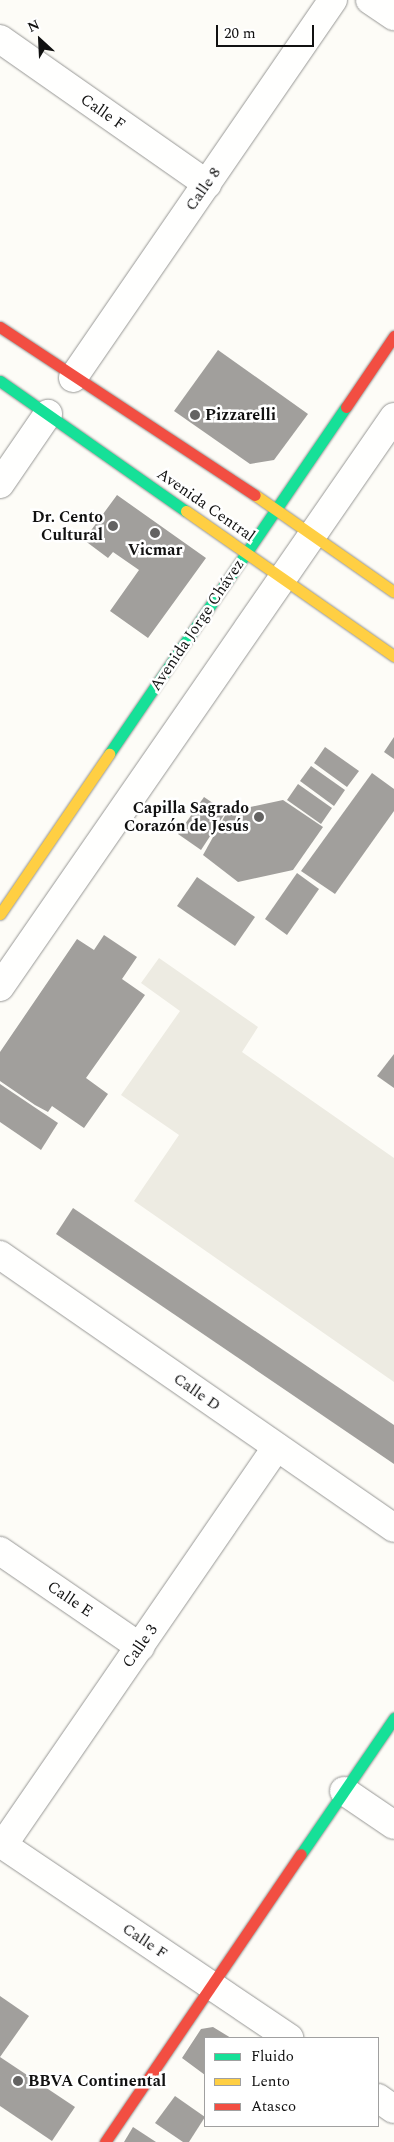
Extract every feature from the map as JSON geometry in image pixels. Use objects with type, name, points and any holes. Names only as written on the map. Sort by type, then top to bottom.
[{"type":"street","name":"Calle 8","points":[[73,378],[333,0]]},
{"type":"street","points":[[370,0],[394,16]]},
{"type":"street","name":"Calle F","points":[[0,39],[207,184]]},
{"type":"street","name":"Avenida Central","points":[[0,327],[73,378],[276,509],[394,592]]},
{"type":"street","name":"Avenida Jorge Chávez","points":[[0,914],[394,336]]},
{"type":"street","name":"Avenida Central","points":[[0,381],[247,553],[279,578],[394,656]]},
{"type":"street","points":[[0,484],[48,414]]},
{"type":"street","points":[[0,987],[279,578],[312,535],[394,417]]},
{"type":"street","name":"Calle D","points":[[0,1255],[394,1528]]},
{"type":"street","name":"Calle 3","points":[[2,1844],[277,1447]]},
{"type":"street","name":"Calle E","points":[[0,1551],[140,1647]]},
{"type":"street","points":[[105,2142],[394,1718]]},
{"type":"street","points":[[344,1791],[394,1825]]},
{"type":"street","name":"Calle F","points":[[2,1844],[288,2037]]},
{"type":"street","points":[[379,2099],[394,2109]]},
{"type":"shaded area","points":[[159,958],[258,1027],[242,1052],[394,1158],[394,1382],[134,1201],[179,1135],[121,1095],[180,1011],[141,983]]},
{"type":"building","points":[[218,350],[308,414],[274,460],[250,464],[174,411]]},
{"type":"building","points":[[117,495],[206,558],[148,638],[110,611],[139,570],[113,552],[108,558],[84,540]]},
{"type":"building","points":[[394,737],[394,759],[384,752]]},
{"type":"building","points":[[325,747],[359,771],[347,787],[314,763]]},
{"type":"building","points":[[311,766],[345,790],[334,806],[300,781]]},
{"type":"building","points":[[372,773],[394,789],[394,811],[335,894],[301,871]]},
{"type":"building","points":[[298,784],[332,808],[321,824],[287,800]]},
{"type":"building","points":[[204,797],[226,812],[201,850],[178,834]]},
{"type":"building","points":[[283,800],[323,827],[293,870],[238,882],[203,855],[227,812]]},
{"type":"building","points":[[297,873],[319,889],[287,935],[265,919]]},
{"type":"building","points":[[197,877],[255,917],[235,946],[177,906]]},
{"type":"building","points":[[104,935],[137,957],[122,979],[145,995],[86,1078],[108,1094],[84,1128],[52,1106],[48,1112],[35,1105],[0,1081],[0,1052],[77,939],[94,950]]},
{"type":"building","points":[[394,1054],[394,1088],[377,1076]]},
{"type":"building","points":[[0,1084],[58,1123],[41,1150],[0,1122]]},
{"type":"building","points":[[73,1208],[394,1425],[394,1464],[56,1234]]},
{"type":"building","points":[[0,1996],[29,2016],[0,2057]]},
{"type":"building","points":[[213,2027],[229,2037],[204,2037],[204,2074],[182,2058],[201,2029]]},
{"type":"building","name":"BBVA Continental","points":[[0,2057],[75,2107],[52,2141],[0,2106]]},
{"type":"building","points":[[175,2096],[204,2116],[189,2142],[183,2142],[155,2123]]},
{"type":"building","points":[[133,2127],[156,2142],[124,2142]]},
{"type":"traffic: fast","points":[[0,381],[186,511]]},
{"type":"traffic: fast","points":[[109,754],[346,407]]},
{"type":"traffic: fast","points":[[301,1854],[394,1718]]},
{"type":"traffic: slow","points":[[255,495],[394,592]]},
{"type":"traffic: slow","points":[[186,511],[394,656]]},
{"type":"traffic: slow","points":[[0,914],[109,754]]},
{"type":"traffic: jam","points":[[0,327],[255,495]]},
{"type":"traffic: jam","points":[[346,407],[394,336]]},
{"type":"traffic: jam","points":[[105,2142],[301,1854]]},
{"type":"place","name":"Pizzarelli","points":[[195,415]]},
{"type":"place","name":"Dr. Cento Cultural","points":[[113,526]]},
{"type":"place","name":"Vicmar","points":[[155,533]]},
{"type":"place","name":"Capilla Sagrado Corazón de Jesús","points":[[259,817]]},
{"type":"place","name":"BBVA Continental","points":[[18,2081]]}]
